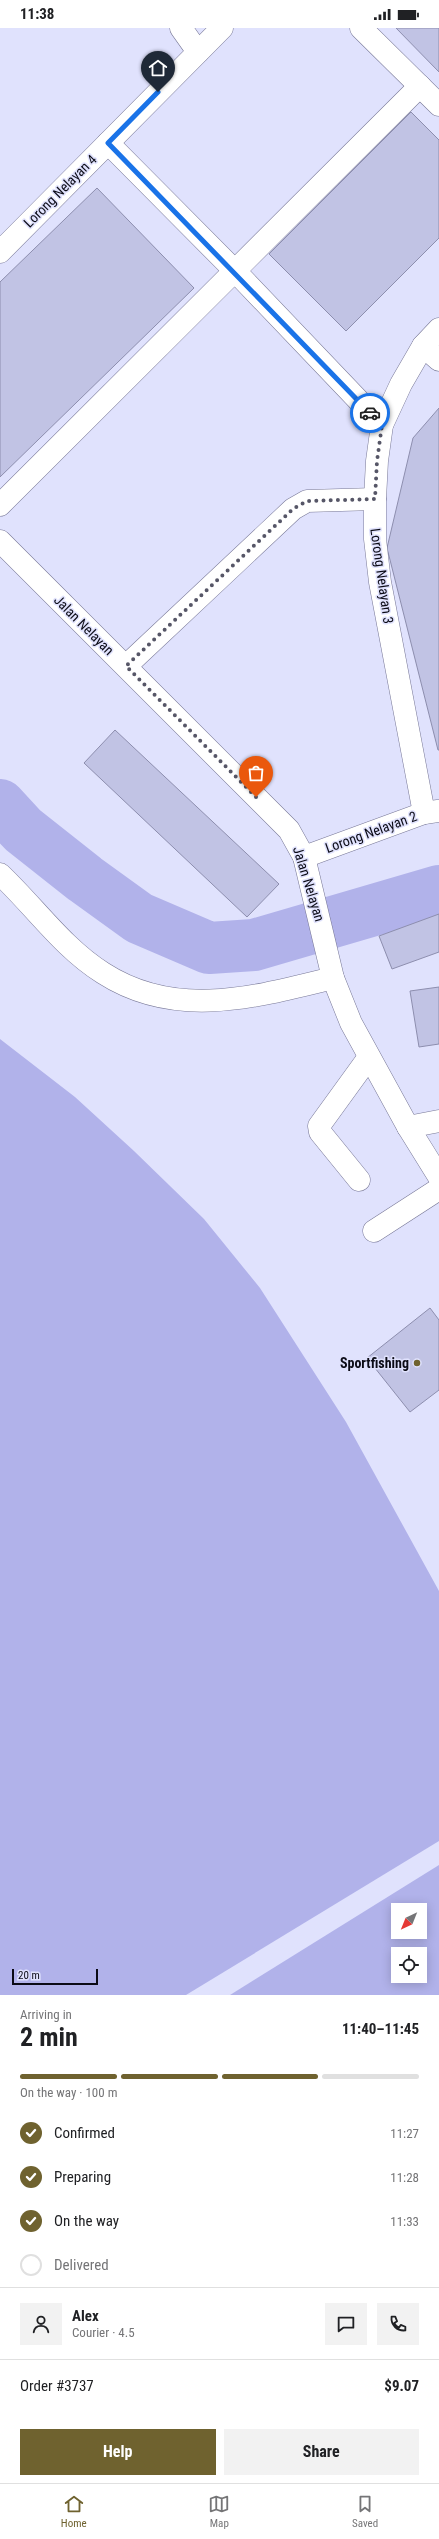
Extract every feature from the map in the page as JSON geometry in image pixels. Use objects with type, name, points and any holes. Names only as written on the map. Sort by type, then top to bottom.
[{"type":"street","points":[[181,28],[198,52]]},
{"type":"street","name":"Lorong Nelayan 4","points":[[0,252],[222,28]]},
{"type":"street","points":[[361,28],[439,105]]},
{"type":"street","points":[[0,505],[420,86]]},
{"type":"street","points":[[108,143],[235,271],[382,425]]},
{"type":"street","name":"Lorong Nelayan 3","points":[[431,812],[380,582],[375,539],[375,499],[377,461],[382,425],[401,384],[422,346],[439,329]]},
{"type":"street","points":[[422,346],[439,360]]},
{"type":"street","points":[[126,666],[293,509],[307,501],[375,499]]},
{"type":"street","name":"Jalan Nelayan","points":[[0,541],[289,830],[304,857],[333,978],[369,1057],[408,1127],[439,1177]]},
{"type":"street","name":"Lorong Nelayan 2","points":[[304,857],[431,812]]},
{"type":"street","points":[[0,874],[73,949],[102,973],[126,986],[158,997],[203,1002],[238,1000],[333,978]]},
{"type":"street","points":[[359,1180],[320,1132],[319,1126],[369,1057]]},
{"type":"street","points":[[408,1127],[439,1121]]},
{"type":"street","points":[[374,1231],[439,1190]]},
{"type":"water","points":[[0,1039],[75,1097],[134,1151],[204,1219],[260,1288],[346,1422],[439,1591],[439,1995],[0,1995]]},
{"type":"pier","points":[[439,1841],[439,1865],[230,1995],[186,1995]]},
{"type":"building","points":[[396,28],[439,28],[439,72]]},
{"type":"building","points":[[411,112],[439,140],[439,238],[346,331],[269,254]]},
{"type":"building","points":[[97,188],[194,288],[0,477],[0,282]]},
{"type":"building","points":[[439,408],[438,750],[387,548],[413,438]]},
{"type":"building","points":[[115,730],[279,884],[247,917],[84,763]]},
{"type":"building","points":[[439,914],[439,952],[392,969],[379,936]]},
{"type":"building","points":[[439,987],[439,1044],[419,1047],[410,991]]},
{"type":"building","points":[[430,1308],[439,1320],[439,1390],[410,1412],[367,1358]]},
{"type":"waterway","points":[[0,805],[23,830],[85,879],[139,918],[209,948],[254,945],[439,891]]},
{"type":"way so far","points":[[256,797],[126,666],[293,509],[307,501],[375,499],[377,461],[382,425],[370,413]]},
{"type":"place","name":"Sportfishing","points":[[417,1363]]},
{"type":"route","points":[[158,92],[108,143],[235,271],[370,413]]}]
